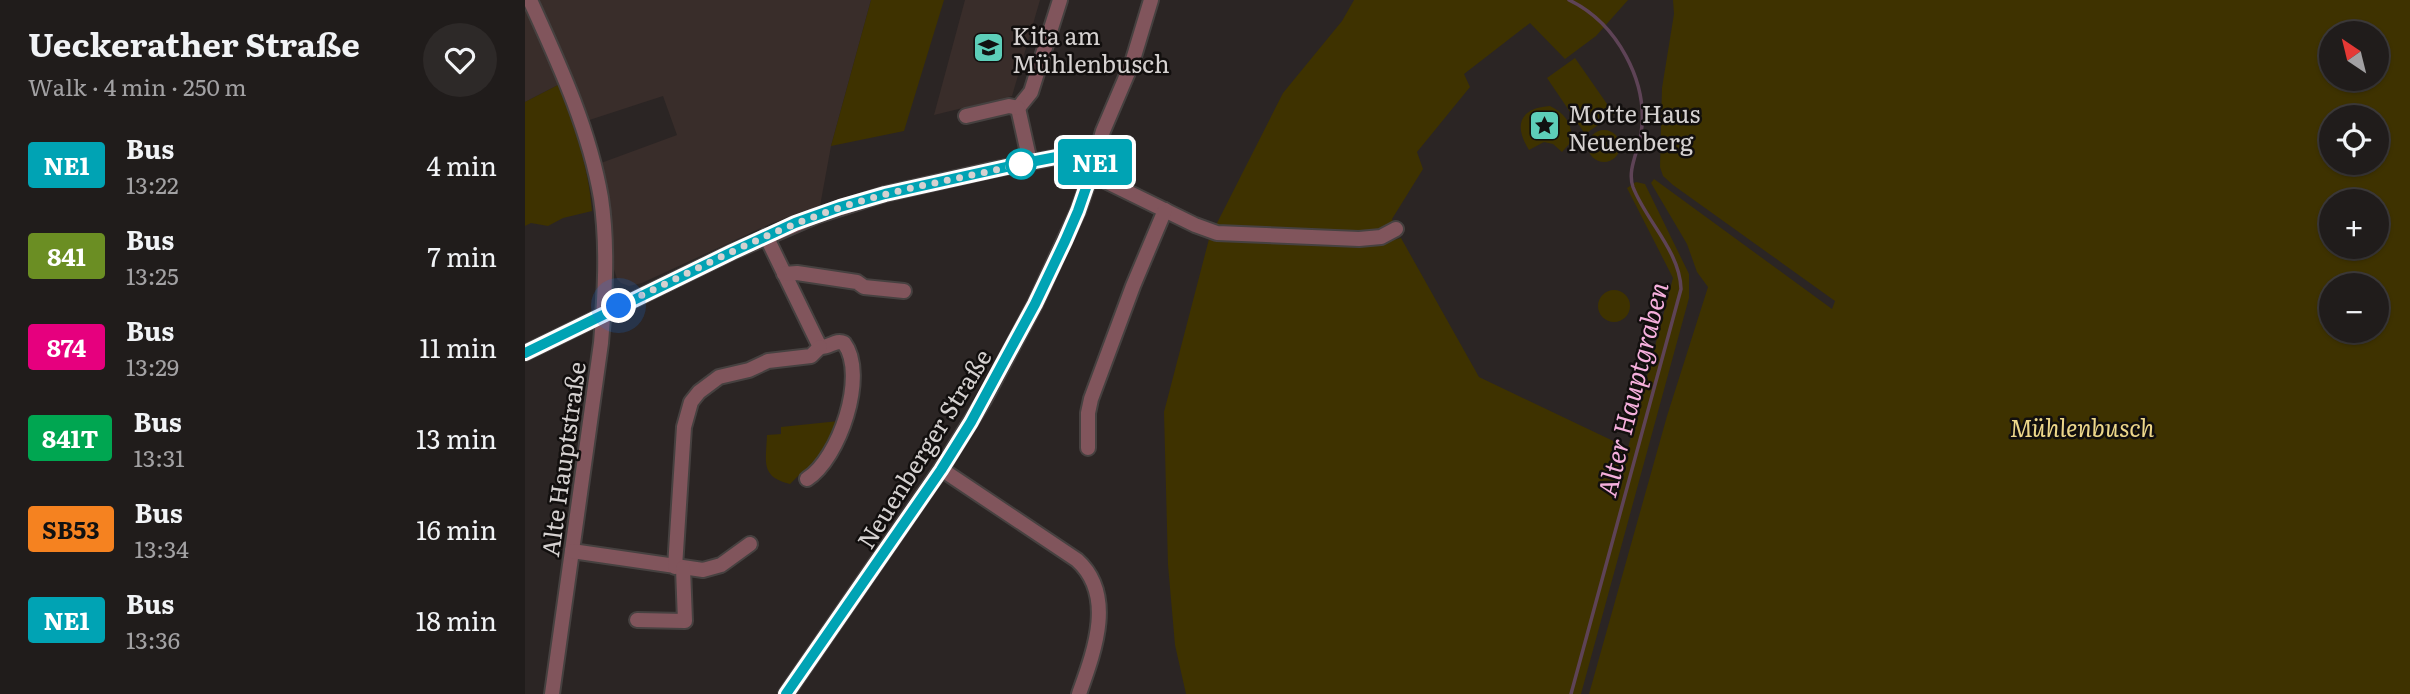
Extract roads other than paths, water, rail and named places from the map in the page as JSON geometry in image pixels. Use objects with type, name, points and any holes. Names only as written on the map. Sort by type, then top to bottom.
[{"type":"street","name":"Alte Hauptstraße","points":[[530,0],[568,86],[593,163],[603,223],[603,314],[596,387],[552,694]]},
{"type":"street","points":[[1018,108],[1031,92],[1060,0]]},
{"type":"street","name":"Neuenberger Straße","points":[[786,694],[941,470],[984,400],[1035,304],[1078,211],[1107,120],[1132,63],[1151,0]]},
{"type":"street","points":[[966,116],[1009,106],[1018,108]]},
{"type":"street","points":[[1018,108],[1030,162]]},
{"type":"street","points":[[525,353],[766,236],[816,216],[885,194],[1030,162],[1077,153],[1097,156]]},
{"type":"street","points":[[1091,174],[1217,233],[1359,239],[1381,237],[1396,229]]},
{"type":"street","points":[[1088,448],[1088,413],[1091,399],[1165,210]]},
{"type":"street","points":[[766,236],[820,347]]},
{"type":"street","points":[[784,274],[833,278],[857,282],[864,287],[904,291]]},
{"type":"street","points":[[637,620],[685,621],[679,568],[684,427],[691,402],[699,392],[719,377],[749,370],[768,361],[811,356],[820,347],[841,342],[847,346],[854,368],[846,418],[832,450],[820,469],[807,480]]},
{"type":"street","points":[[941,470],[1077,560],[1093,577],[1098,606],[1096,645],[1079,694]]},
{"type":"street","points":[[572,551],[703,570],[716,568],[750,544]]},
{"type":"waterway","name":"Alter Hauptgraben","points":[[1569,0],[1602,23],[1626,56],[1634,75],[1642,114],[1641,134],[1631,181],[1639,200],[1669,249],[1679,275],[1681,289],[1571,694]]},
{"type":"place","name":"Kita am Mühlenbusch","points":[[989,48]]},
{"type":"place","name":"Motte Haus Neuenberg","points":[[1545,126]]},
{"type":"park label","name":"Mühlenbusch","points":[[2082,426]]}]
